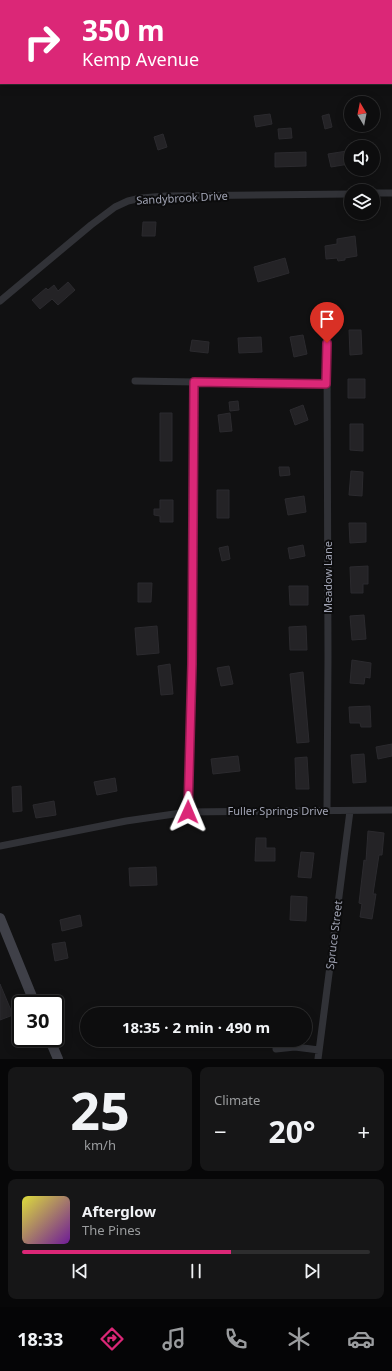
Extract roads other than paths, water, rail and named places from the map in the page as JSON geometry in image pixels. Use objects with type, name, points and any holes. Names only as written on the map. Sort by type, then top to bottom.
[{"type":"main road","points":[[0,918],[31,995]]},
{"type":"main road","points":[[53,1047],[58,1059]]},
{"type":"street","points":[[380,193],[392,192]]},
{"type":"street","name":"Sandybrook Drive","points":[[0,302],[91,225],[116,207],[128,201],[166,196],[344,194]]},
{"type":"street","name":"Meadow Lane","points":[[327,343],[327,811]]},
{"type":"street","points":[[135,381],[326,384]]},
{"type":"street","points":[[188,812],[192,664],[194,382]]},
{"type":"street","name":"Fuller Springs Drive","points":[[0,846],[126,821],[188,812],[392,810]]},
{"type":"street","name":"Spruce Street","points":[[318,1059],[350,811]]},
{"type":"street","points":[[276,1049],[294,1047],[319,1050]]}]
